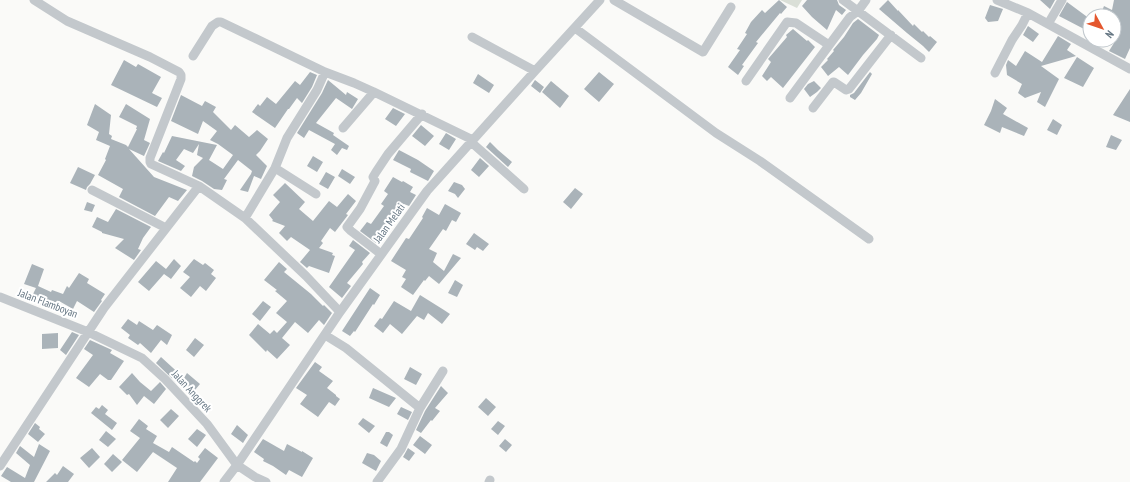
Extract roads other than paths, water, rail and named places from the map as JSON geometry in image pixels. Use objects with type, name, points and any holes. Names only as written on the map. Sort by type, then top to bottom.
[{"type":"street","points":[[34,0],[67,21],[150,57],[179,72],[181,79],[150,158],[150,162],[199,186],[245,218],[306,276],[340,312]]},
{"type":"street","name":"Jalan Melati","points":[[224,482],[340,312],[427,191],[600,0]]},
{"type":"street","points":[[614,0],[703,52],[731,7]]},
{"type":"street","points":[[843,0],[856,6],[921,58]]},
{"type":"street","points":[[790,98],[850,17],[856,6],[866,0]]},
{"type":"street","points":[[997,0],[1028,13],[1130,69]]},
{"type":"street","points":[[1048,24],[1062,0]]},
{"type":"street","points":[[995,73],[1028,13]]},
{"type":"street","points":[[193,56],[212,26],[215,23],[221,22],[325,72],[354,83],[422,114],[472,141],[524,189]]},
{"type":"street","points":[[746,81],[787,22],[796,23],[829,45]]},
{"type":"street","points":[[575,28],[716,133],[760,161],[869,239]]},
{"type":"street","points":[[813,108],[833,82],[846,90],[850,89],[891,35]]},
{"type":"street","points":[[472,37],[535,71]]},
{"type":"street","points":[[245,218],[275,168],[287,138],[317,90],[325,72]]},
{"type":"street","points":[[343,128],[374,92]]},
{"type":"street","points":[[381,254],[347,227],[360,209],[373,186],[375,181],[374,175],[388,154],[422,114]]},
{"type":"street","points":[[275,168],[316,194]]},
{"type":"street","points":[[0,466],[104,308],[199,186]]},
{"type":"street","points":[[92,190],[166,228]]},
{"type":"street","name":"Jalan Flamboyan","points":[[0,297],[88,332]]},
{"type":"street","name":"Jalan Anggrek","points":[[88,332],[142,358],[165,379],[207,424],[236,465],[251,475],[266,482]]},
{"type":"street","points":[[325,335],[346,348],[420,408]]},
{"type":"street","points":[[377,482],[400,449],[420,408],[443,371]]}]
